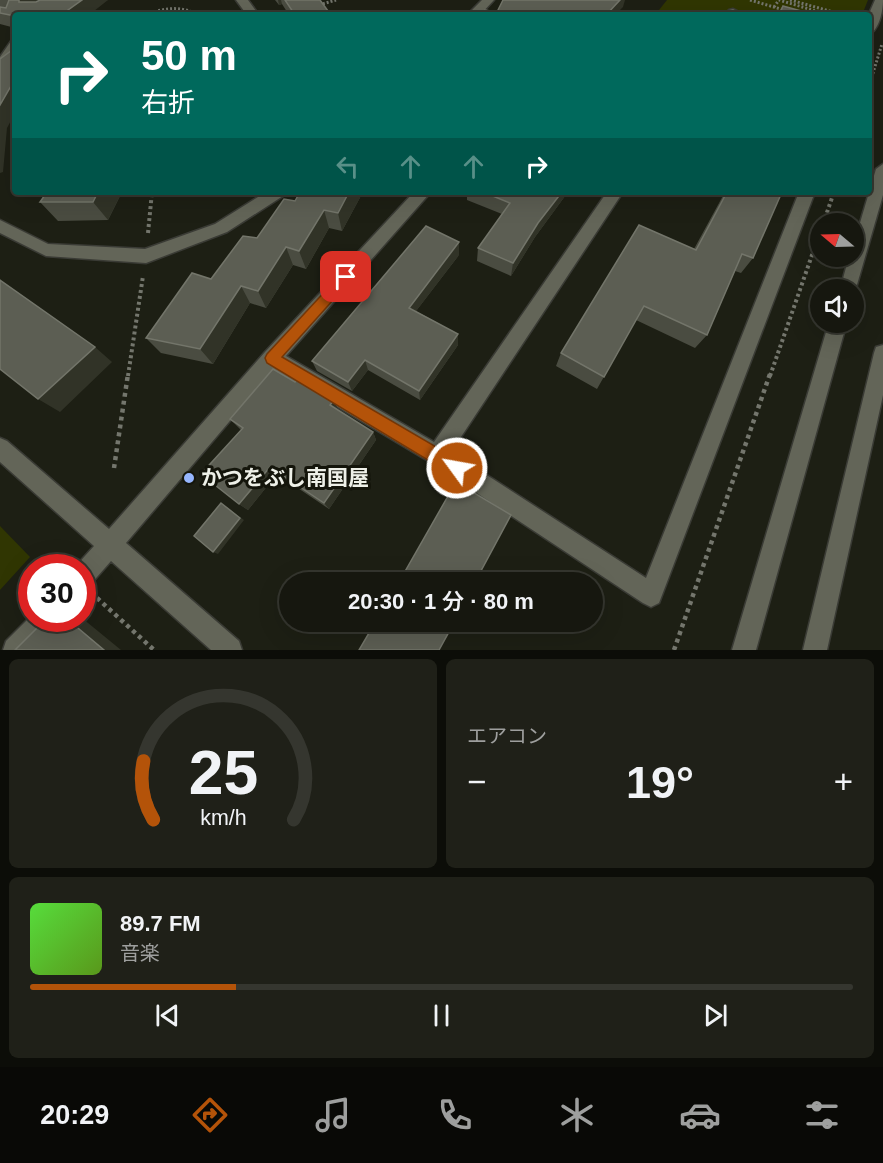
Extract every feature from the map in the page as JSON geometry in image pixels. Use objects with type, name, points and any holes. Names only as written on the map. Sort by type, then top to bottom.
[{"type":"street","points":[[475,12],[488,0]]},
{"type":"street","points":[[872,22],[881,0]]},
{"type":"street","points":[[0,63],[12,49]]},
{"type":"street","points":[[851,279],[883,169]]},
{"type":"street","points":[[0,226],[46,250],[146,256],[221,228],[273,195]]},
{"type":"street","points":[[96,562],[272,358],[420,195]]},
{"type":"street","points":[[437,455],[613,195]]},
{"type":"street","points":[[272,358],[437,455],[651,595],[806,195]]},
{"type":"street","points":[[744,650],[835,333]]},
{"type":"street","points":[[816,650],[883,353]]},
{"type":"street","points":[[0,448],[230,650]]},
{"type":"street","points":[[15,650],[32,632]]},
{"type":"path","points":[[316,6],[336,0]]},
{"type":"path","points":[[750,0],[793,12]]},
{"type":"path","points":[[774,7],[778,0],[825,12]]},
{"type":"path","points":[[790,0],[827,12]]},
{"type":"path","points":[[153,12],[178,8],[191,12]]},
{"type":"path","points":[[872,76],[883,41]]},
{"type":"path","points":[[114,468],[146,256],[152,195]]},
{"type":"path","points":[[827,213],[833,195]]},
{"type":"path","points":[[674,650],[810,261]]},
{"type":"path","points":[[97,597],[154,650]]},
{"type":"green space","points":[[667,0],[868,0],[863,12],[735,12],[727,10],[726,12],[657,12]]},
{"type":"green space","points":[[0,526],[27,554],[18,554],[18,570],[0,590]]},
{"type":"building","points":[[9,0],[36,2],[40,0],[82,0],[65,12],[12,12],[12,15],[0,13],[0,7],[6,8]]},
{"type":"building","points":[[285,0],[320,0],[329,12],[293,12]]},
{"type":"building","points":[[503,0],[620,0],[609,12],[497,12]]},
{"type":"building","points":[[783,6],[805,12],[780,12]]},
{"type":"building","points":[[12,50],[12,84],[0,105],[0,59]]},
{"type":"building","points":[[45,195],[96,195],[93,202],[40,202]]},
{"type":"building","points":[[298,195],[347,195],[338,213],[324,210],[299,251],[286,247],[258,291],[241,286],[200,349],[146,338],[192,273],[211,279],[243,236],[257,238],[284,199],[295,201]]},
{"type":"building","points":[[490,195],[560,195],[538,223],[513,263],[478,248],[510,203]]},
{"type":"building","points":[[725,195],[781,195],[753,258],[742,254],[707,335],[644,306],[604,377],[561,353],[639,225],[696,250]]},
{"type":"building","points":[[426,226],[459,242],[409,308],[458,334],[419,391],[365,360],[348,382],[312,361]]},
{"type":"building","points":[[0,280],[95,347],[38,399],[0,369]]},
{"type":"building","points":[[273,369],[295,382],[297,379],[334,400],[330,405],[373,432],[324,503],[270,467],[239,504],[201,474],[243,428],[230,419]]},
{"type":"building","points":[[456,482],[511,515],[480,572],[405,572]]},
{"type":"building","points":[[221,503],[240,518],[213,552],[194,536]]},
{"type":"building","points":[[33,632],[83,632],[104,650],[15,650]]},
{"type":"building","points":[[370,632],[449,632],[439,650],[359,650]]},
{"type":"place","name":"かつをぶし南国屋","points":[[189,478]]},
{"type":"route","points":[[346,277],[272,358],[457,468]]}]
